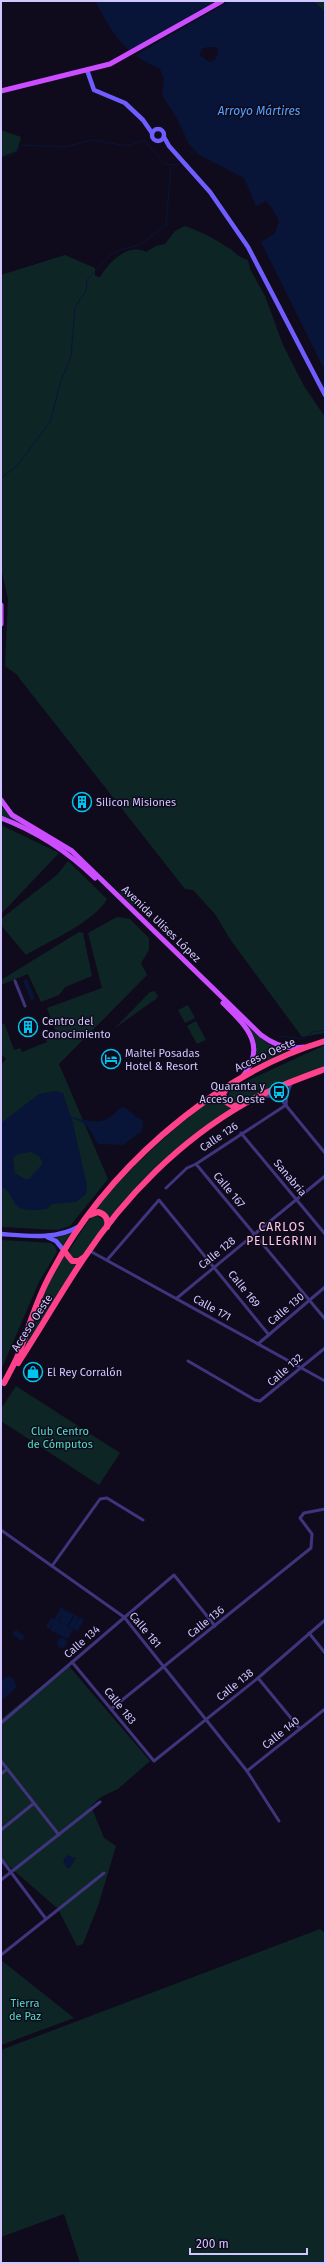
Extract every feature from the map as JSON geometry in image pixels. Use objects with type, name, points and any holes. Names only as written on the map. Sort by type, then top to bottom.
[{"type":"highway","name":"Acceso Oeste","points":[[3,1385],[21,1349],[46,1283],[82,1225],[110,1188],[150,1148],[229,1084],[273,1060],[325,1041]]},
{"type":"highway","name":"Acceso Oeste","points":[[3,1385],[85,1257],[130,1197],[174,1154],[244,1104],[293,1081],[325,1069]]},
{"type":"highway","points":[[229,1084],[223,1094],[226,1102],[233,1106],[244,1104]]},
{"type":"highway","points":[[89,1216],[98,1212],[104,1215],[107,1220],[107,1227]]},
{"type":"highway","points":[[65,1252],[68,1258],[74,1261],[85,1257]]},
{"type":"main road","points":[[1,91],[87,70],[122,59],[222,1]]},
{"type":"main road","points":[[87,70],[94,90],[125,103],[154,131]]},
{"type":"main road","points":[[154,131],[162,130],[162,139]]},
{"type":"main road","points":[[154,131],[153,138],[162,139],[215,198],[248,247],[325,395]]},
{"type":"main road","points":[[1,605],[1,624]]},
{"type":"main road","name":"Avenida Ulises López","points":[[1,800],[12,815],[72,851],[261,1035],[274,1044],[289,1048],[312,1045]]},
{"type":"main road","name":"Avenida Ulises López","points":[[1,818],[39,836],[70,854],[244,1024],[251,1039],[254,1051],[251,1065],[243,1076]]},
{"type":"main road","points":[[1,1234],[43,1236],[65,1233],[82,1225]]},
{"type":"main road","points":[[43,1236],[56,1241],[65,1252]]},
{"type":"street","points":[[15,981],[25,1006]]},
{"type":"street","points":[[286,1105],[287,1094],[293,1081]]},
{"type":"street","points":[[260,1096],[274,1095],[279,1097],[325,1153]]},
{"type":"street","name":"Calle 126","points":[[166,1188],[187,1168],[196,1164],[241,1133],[286,1105]]},
{"type":"street","name":"Sanabria","points":[[241,1133],[325,1234]]},
{"type":"street","name":"Calle 167","points":[[196,1164],[325,1319]]},
{"type":"street","name":"Calle 128","points":[[177,1298],[325,1176]]},
{"type":"street","name":"Calle 169","points":[[107,1260],[159,1200],[269,1335]]},
{"type":"street","name":"Calle 171","points":[[90,1251],[325,1381]]},
{"type":"street","name":"Calle 130","points":[[258,1344],[325,1287]]},
{"type":"street","name":"Calle 132","points":[[188,1361],[255,1400],[264,1400],[325,1348]]},
{"type":"street","points":[[52,1566],[100,1499],[107,1498],[143,1520]]},
{"type":"street","name":"Calle 136","points":[[111,1709],[311,1548],[312,1534],[300,1518],[304,1513],[325,1509]]},
{"type":"street","name":"Calle 181","points":[[1,1530],[124,1617],[247,1771],[279,1821]]},
{"type":"street","name":"Calle 134","points":[[1,1724],[174,1575],[215,1626]]},
{"type":"street","name":"Calle 138","points":[[154,1761],[258,1678],[325,1620]]},
{"type":"street","points":[[309,1633],[325,1653]]},
{"type":"street","name":"Calle 183","points":[[72,1662],[154,1761]]},
{"type":"street","points":[[258,1678],[300,1729]]},
{"type":"street","name":"Calle 140","points":[[247,1771],[325,1709]]},
{"type":"street","points":[[1,1761],[33,1804],[59,1835]]},
{"type":"street","points":[[1,1774],[7,1769]]},
{"type":"street","points":[[1,1880],[100,1802]]},
{"type":"street","points":[[1,1830],[33,1804]]},
{"type":"street","points":[[1,1859],[46,1919]]},
{"type":"street","points":[[1,1955],[104,1873]]},
{"type":"green space","points":[[313,1],[325,1],[325,12]]},
{"type":"green space","points":[[1,130],[21,137],[17,151],[1,157]]},
{"type":"green space","points":[[185,226],[201,232],[248,260],[250,269],[265,296],[283,345],[304,386],[325,417],[325,1033],[302,1037],[230,939],[215,914],[193,890],[185,889],[16,674],[5,666],[8,599],[1,568],[1,275],[65,255],[95,268],[95,276],[100,277],[109,265],[120,255],[133,250],[146,252],[156,246],[165,244],[175,231]]},
{"type":"green space","points":[[1,806],[11,816],[71,853],[1,816]]},
{"type":"green space","points":[[1,825],[59,853],[1,914]]},
{"type":"green space","points":[[68,861],[107,899],[101,907],[82,923],[26,955],[1,925],[1,919],[58,874]]},
{"type":"green space","points":[[125,889],[133,896],[134,907],[118,891]]},
{"type":"green space","points":[[133,912],[268,1044],[288,1051],[254,1066],[256,1051],[246,1024]]},
{"type":"green space","points":[[117,917],[130,919],[149,938],[149,950],[141,963],[147,975],[59,1064],[108,1179],[70,1226],[58,1230],[1,1227],[1,1065],[6,1059],[1,1054],[1,1025],[4,1023],[14,1050],[20,1048],[22,1052],[47,1042],[45,1037],[56,1032],[47,1008],[102,988],[88,933]]},
{"type":"green space","points":[[79,932],[83,933],[92,976],[65,987],[59,995],[41,1002],[28,974],[1,985],[1,980]]},
{"type":"green space","points":[[154,991],[158,995],[156,999],[115,1028],[150,992]]},
{"type":"green space","points":[[188,1005],[195,1018],[185,1023],[178,1010]]},
{"type":"green space","points":[[196,1021],[206,1040],[197,1044],[187,1026]]},
{"type":"green space","points":[[325,1045],[325,1066],[240,1103],[231,1103],[229,1100],[229,1092],[234,1087]]},
{"type":"green space","points":[[216,1095],[222,1095],[238,1107],[173,1154],[108,1221],[93,1212],[121,1180],[151,1150]]},
{"type":"green space","points":[[97,1216],[104,1220],[105,1226],[81,1258],[72,1258],[69,1251],[90,1218]]},
{"type":"green space","points":[[75,1231],[63,1248],[49,1237]]},
{"type":"green space","points":[[1,1240],[51,1243],[55,1246],[57,1252],[39,1282],[1,1370]]},
{"type":"green space","points":[[65,1255],[69,1263],[77,1264],[23,1352],[47,1284]]},
{"type":"green space","name":"Club Centro de Cómputos","points":[[16,1386],[120,1453],[99,1485],[1,1421],[1,1409]]},
{"type":"green space","points":[[68,1665],[150,1761],[118,1789],[101,1797],[91,1806],[104,1838],[116,1846],[99,1903],[83,1944],[77,1946],[58,1909],[1,1859],[1,1719]]},
{"type":"green space","points":[[320,1929],[325,1933],[325,2263],[80,2263],[64,2214],[1,2237],[1,2050]]},
{"type":"green space","name":"Tierra de Paz","points":[[1,1960],[74,2018],[1,2045]]},
{"type":"water","name":"Arroyo Mártires","points":[[95,1],[313,1],[325,12],[325,371],[261,242],[275,233],[279,221],[272,208],[266,201],[256,206],[244,178],[199,155],[189,144],[176,117],[162,95],[164,80],[160,69],[137,56],[120,41]],"holes":[[[217,47],[218,51],[216,59],[210,62],[199,55],[202,49]]]},
{"type":"water","points":[[27,979],[35,999],[31,1000],[23,981]]},
{"type":"water","points":[[56,1091],[63,1093],[71,1117],[87,1121],[102,1121],[124,1107],[143,1120],[142,1131],[123,1145],[98,1144],[85,1124],[72,1119],[87,1185],[86,1194],[76,1202],[52,1204],[47,1209],[29,1210],[16,1206],[6,1189],[1,1186],[1,1123],[39,1094]],"holes":[[[31,1152],[39,1156],[43,1163],[29,1179],[25,1179],[15,1173],[13,1158],[18,1154]]]},
{"type":"water","points":[[61,1607],[65,1610],[58,1622],[54,1620]]},
{"type":"water","points":[[65,1610],[74,1614],[67,1627],[59,1622]]},
{"type":"water","points":[[75,1615],[79,1617],[73,1629],[68,1627]]},
{"type":"water","points":[[80,1617],[84,1619],[78,1631],[73,1629]]},
{"type":"water","points":[[51,1618],[73,1630],[68,1639],[50,1630],[54,1621],[49,1629],[46,1627]]},
{"type":"water","points":[[16,1630],[25,1636],[22,1641],[12,1634]]},
{"type":"water","points":[[60,1638],[64,1638],[66,1639],[66,1647],[60,1648],[57,1645],[57,1641]]},
{"type":"water","points":[[8,1676],[13,1678],[17,1687],[1,1701],[1,1681]]},
{"type":"water","points":[[67,1855],[76,1858],[70,1868],[67,1868],[63,1862]]},
{"type":"pier","points":[[218,1],[230,1],[134,56],[128,52]]},
{"type":"waterway","points":[[1,157],[13,155],[22,145],[65,147],[92,140],[128,146],[144,140],[165,164],[177,165],[179,163]]},
{"type":"waterway","points":[[190,154],[194,151]]},
{"type":"waterway","points":[[1,478],[17,466],[50,422],[60,384],[71,356],[75,307],[86,291],[87,280],[109,256],[119,250],[140,245],[166,225],[171,166]]},
{"type":"waterway","points":[[279,1036],[304,1039],[312,1032],[325,1030]]},
{"type":"place","name":"Silicon Misiones","points":[[82,802]]},
{"type":"place","name":"Centro del Conocimiento","points":[[28,1027]]},
{"type":"place","name":"Maitei Posadas Hotel & Resort","points":[[111,1059]]},
{"type":"place","name":"Quaranta y Acceso Oeste","points":[[279,1092]]},
{"type":"place","name":"El Rey Corralón","points":[[33,1372]]},
{"type":"district","name":"CARLOS PELLEGRINI","points":[[282,1234]]}]
